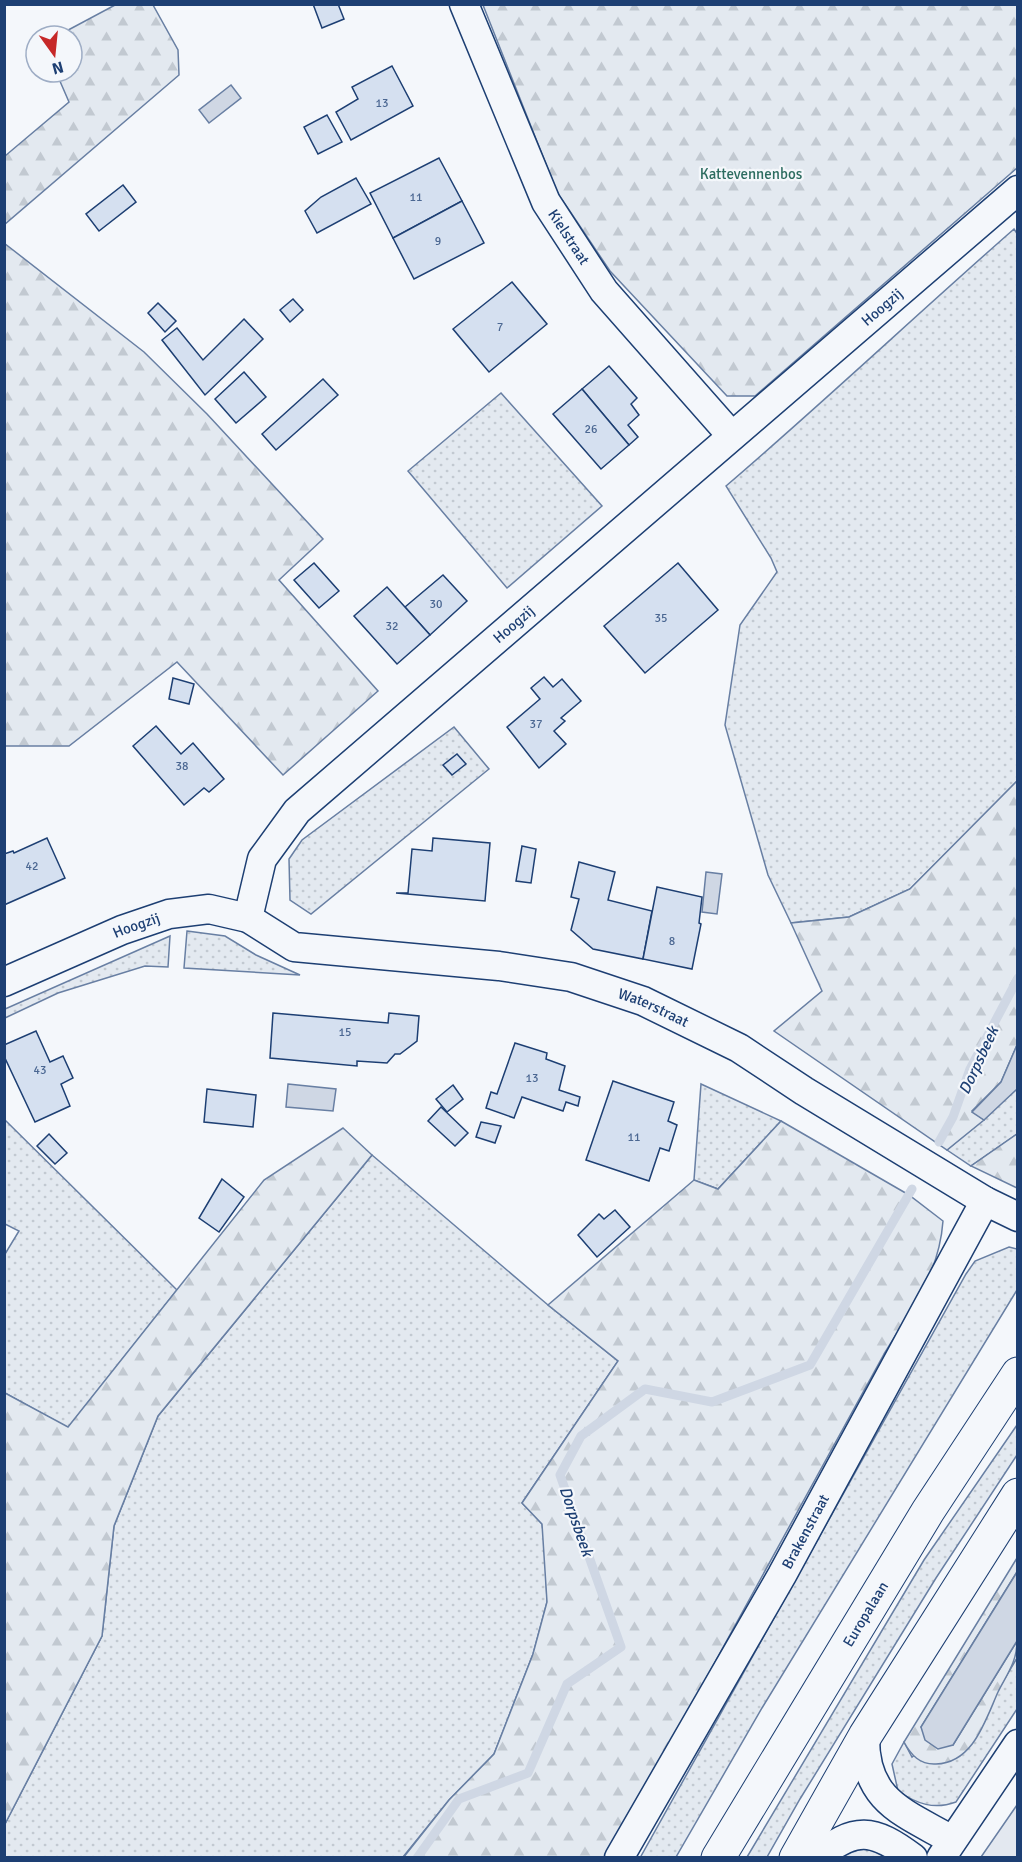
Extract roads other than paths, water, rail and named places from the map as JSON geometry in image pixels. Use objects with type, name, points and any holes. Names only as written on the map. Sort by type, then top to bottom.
[{"type":"highway","name":"Europalaan","points":[[718,1857],[928,1511],[1017,1374]]},
{"type":"highway","points":[[796,1857],[865,1736],[1017,1496]]},
{"type":"street","name":"Kielstraat","points":[[464,4],[546,202],[604,291],[731,435]]},
{"type":"street","name":"Hoogzij","points":[[4,982],[122,930],[170,914],[209,909],[248,918],[262,859],[297,811],[1017,190]]},
{"type":"street","name":"Waterstraat","points":[[248,918],[294,947],[499,966],[571,977],[643,1001],[739,1048],[804,1091],[985,1202],[1017,1217]]},
{"type":"street","name":"Brakenstraat","points":[[619,1857],[782,1575],[985,1202]]},
{"type":"street","points":[[865,1736],[867,1768],[881,1794],[946,1849],[1017,1744]]},
{"type":"street","points":[[816,1857],[838,1840],[850,1835],[862,1834],[875,1836],[900,1847],[913,1857]]},
{"type":"waterway","name":"Dorpsbeek","points":[[939,1142],[953,1117],[970,1069],[1018,978]]},
{"type":"waterway","name":"Dorpsbeek","points":[[417,1858],[459,1799],[528,1773],[567,1684],[621,1647],[560,1475],[581,1436],[645,1389],[712,1402],[810,1365],[912,1189]]},
{"type":"park label","name":"Kattevennenbos","points":[[751,174]]}]
